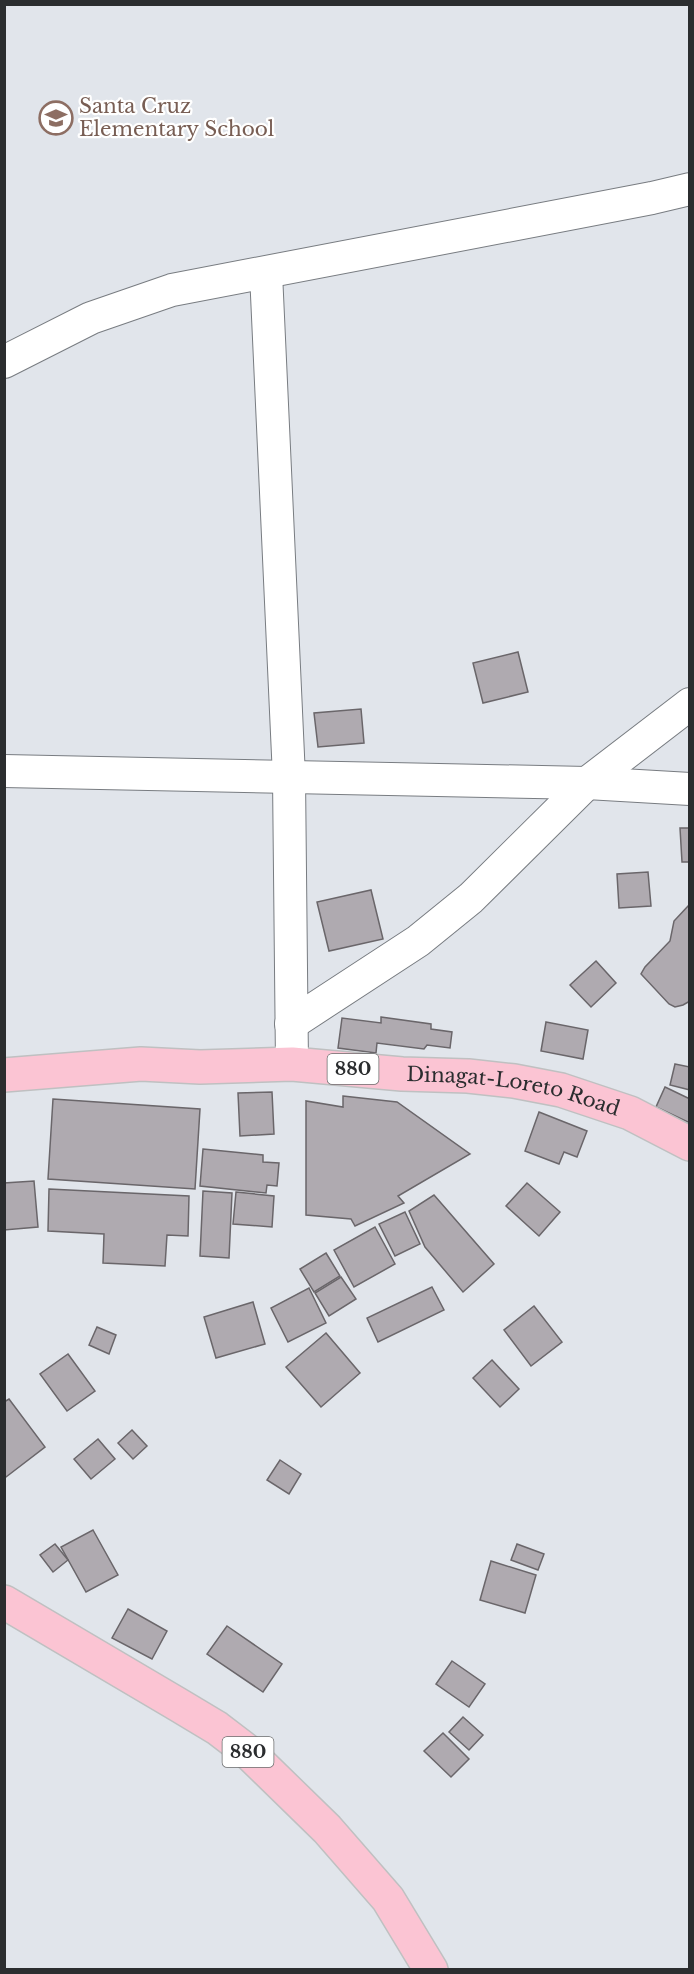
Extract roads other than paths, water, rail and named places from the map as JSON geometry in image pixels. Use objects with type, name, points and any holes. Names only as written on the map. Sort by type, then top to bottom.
[{"type":"main road","name":"Dinagat-Loreto Road","points":[[4,1075],[141,1064],[200,1067],[292,1064],[402,1074],[468,1076],[514,1081],[561,1090],[630,1113],[690,1144]]},
{"type":"main road","name":"880","points":[[4,1602],[187,1710],[247,1751],[327,1829],[388,1899],[431,1970]]},
{"type":"street","points":[[4,362],[91,318],[172,290],[690,189]]},
{"type":"street","points":[[266,273],[289,777],[292,1064]]},
{"type":"street","points":[[291,1024],[418,941],[471,898],[587,783],[690,704]]},
{"type":"street","points":[[4,771],[587,783],[690,789]]},
{"type":"place","name":"Santa Cruz Elementary School","points":[[56,118]]}]
